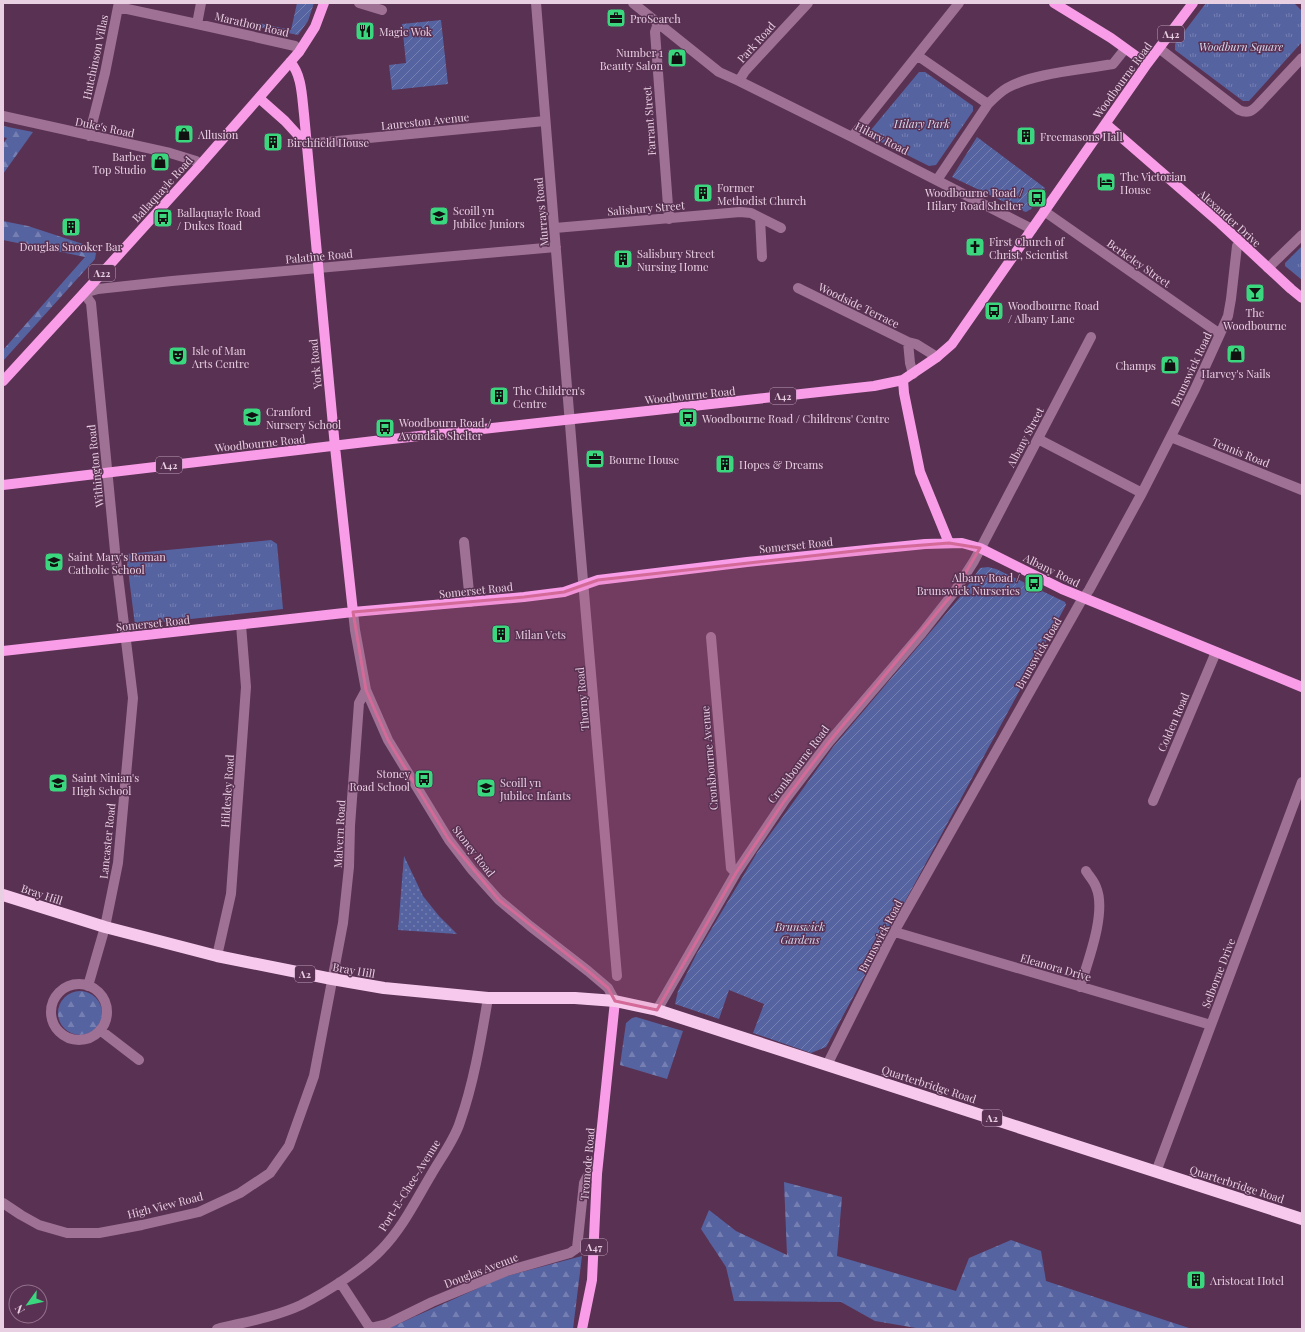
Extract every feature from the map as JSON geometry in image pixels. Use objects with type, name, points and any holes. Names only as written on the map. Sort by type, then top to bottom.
[{"type":"highway","name":"Bray Hill","points":[[3,895],[105,927],[216,956],[332,979],[384,988],[488,998],[575,998],[615,1001]]},
{"type":"highway","name":"Quarterbridge Road","points":[[615,1001],[656,1010],[1302,1219]]},
{"type":"main road","name":"Ballaquayle Road","points":[[3,381],[200,165],[299,52],[314,27],[324,3]]},
{"type":"main road","points":[[1054,3],[1147,64]]},
{"type":"main road","name":"Woodbourne Road","points":[[3,485],[335,446],[874,386],[903,380],[937,357],[952,344],[1147,64],[1160,49],[1193,3]]},
{"type":"main road","name":"York Road","points":[[290,62],[294,67],[301,89],[352,612]]},
{"type":"main road","points":[[259,98],[285,121],[306,144]]},
{"type":"main road","name":"Alexander Drive","points":[[1106,124],[1302,298]]},
{"type":"main road","points":[[903,380],[904,393],[920,472],[949,543]]},
{"type":"main road","name":"Albany Road","points":[[949,543],[980,548],[1062,589],[1302,688]]},
{"type":"main road","name":"Somerset Road","points":[[3,651],[352,612],[564,592],[598,580],[747,562],[925,544],[949,543]]},
{"type":"main road","name":"Tromode Road","points":[[582,1329],[592,1280],[597,1174],[615,1001]]},
{"type":"street","points":[[197,24],[201,3]]},
{"type":"street","points":[[359,3],[382,10]]},
{"type":"street","name":"Murrays Road","points":[[536,3],[571,420]]},
{"type":"street","name":"Hilary Road","points":[[633,3],[646,7],[658,23],[719,72],[852,137],[1032,229]]},
{"type":"street","name":"Park Road","points":[[739,81],[745,71],[808,3]]},
{"type":"street","points":[[852,137],[959,3]]},
{"type":"street","name":"Marathon Road","points":[[119,5],[295,46],[299,52]]},
{"type":"street","name":"Hutchinson Villas","points":[[89,136],[105,73],[119,5]]},
{"type":"street","name":"Farrant Street","points":[[658,23],[655,32],[668,218]]},
{"type":"street","points":[[937,180],[988,104],[995,97],[1008,88],[1033,78],[1113,64],[1125,49]]},
{"type":"street","points":[[1160,49],[1244,113],[1255,108],[1302,58]]},
{"type":"street","points":[[918,56],[988,104]]},
{"type":"street","name":"Duke's Road","points":[[3,116],[170,153],[196,162],[200,165]]},
{"type":"street","name":"Laureston Avenue","points":[[306,144],[545,121]]},
{"type":"street","name":"Berkeley Street","points":[[1044,211],[1220,334]]},
{"type":"street","name":"Salisbury Street","points":[[554,228],[740,212],[751,213],[760,218]]},
{"type":"street","points":[[762,257],[760,218],[782,228]]},
{"type":"street","points":[[1268,268],[1302,235]]},
{"type":"street","name":"Brunswick Road","points":[[827,1065],[895,932],[1084,598],[1171,438],[1228,316],[1232,299],[1237,246],[1240,243]]},
{"type":"street","name":"Palatine Road","points":[[84,293],[98,289],[172,281],[379,264],[556,247]]},
{"type":"street","name":"Woodside Terrace","points":[[798,288],[908,342],[916,344],[937,357]]},
{"type":"street","name":"Withington Road","points":[[84,293],[91,303],[115,551],[126,638]]},
{"type":"street","name":"Albany Street","points":[[980,548],[1091,337]]},
{"type":"street","points":[[908,342],[913,374]]},
{"type":"street","name":"Thorny Road","points":[[571,420],[617,976]]},
{"type":"street","name":"Tennis Road","points":[[1171,438],[1302,490]]},
{"type":"street","points":[[1038,439],[1142,493]]},
{"type":"street","points":[[464,542],[470,602]]},
{"type":"street","name":"Cronkbourne Road","points":[[656,1010],[736,873],[785,800],[829,742],[955,591],[974,561],[980,548]]},
{"type":"street","name":"York Road","points":[[352,612],[363,676]]},
{"type":"street","name":"Hildesley Road","points":[[216,956],[231,894],[246,687],[241,625]]},
{"type":"street","name":"Lancaster Road","points":[[88,986],[105,927],[118,863],[133,698],[126,638]]},
{"type":"street","name":"Cronkbourne Avenue","points":[[711,638],[731,868],[736,873]]},
{"type":"street","name":"Colden Road","points":[[1153,802],[1216,652]]},
{"type":"street","name":"Stoney Road","points":[[363,676],[366,690],[388,740],[449,840],[472,870],[499,900],[530,926],[588,970],[608,988],[615,1001]]},
{"type":"street","name":"Malvern Road","points":[[332,979],[346,911],[359,703],[366,690]]},
{"type":"street","name":"Selborne Drive","points":[[1156,1172],[1302,782]]},
{"type":"street","points":[[1080,987],[1097,928],[1099,913],[1099,895],[1096,886],[1086,871]]},
{"type":"street","name":"Eleanora Drive","points":[[895,932],[1211,1025]]},
{"type":"street","name":"High View Road","points":[[3,1203],[39,1225],[67,1233],[99,1233],[199,1212],[240,1193],[270,1173],[289,1146],[314,1076],[332,979]]},
{"type":"street","points":[[80,984],[88,986],[96,990],[102,996],[106,1004],[107,1013],[105,1022],[100,1030],[87,1039],[72,1039],[64,1036],[54,1024],[51,1016],[51,1008],[54,1000],[64,988],[80,984]]},
{"type":"street","name":"Port-E-Chee-Avenue","points":[[217,1329],[279,1314],[301,1305],[340,1282],[363,1266],[381,1250],[400,1226],[444,1154],[460,1124],[469,1092],[488,998]]},
{"type":"street","points":[[100,1030],[139,1060]]},
{"type":"street","name":"Douglas Avenue","points":[[340,1282],[370,1328],[387,1324],[432,1302],[507,1271],[570,1253],[577,1248],[584,1183],[586,1178],[597,1174]]},
{"type":"highlighted area","points":[[949,543],[980,548],[955,591],[829,742],[785,800],[736,873],[657,1010],[615,1001],[608,988],[499,900],[449,840],[388,740],[366,690],[353,612],[524,597],[564,592],[598,580],[872,549]]},
{"type":"green space","points":[[297,3],[314,3],[308,21],[298,35],[259,27],[259,23],[291,30]]},
{"type":"green space","name":"Woodburn Square","points":[[1206,3],[1294,3],[1302,11],[1302,42],[1249,101],[1243,101],[1175,50],[1175,44]]},
{"type":"green space","points":[[441,20],[448,84],[392,90],[389,65],[406,63],[402,24]]},
{"type":"green space","name":"Hilary Park","points":[[919,72],[925,72],[973,106],[973,111],[936,165],[929,166],[871,137],[870,131]]},
{"type":"green space","points":[[3,126],[33,132],[3,174],[3,144],[7,138],[3,137]]},
{"type":"green space","points":[[977,137],[1045,188],[1040,195],[1037,194],[1032,200],[1035,202],[1031,209],[1026,212],[1023,211],[952,177]]},
{"type":"green space","points":[[3,221],[28,226],[86,245],[96,253],[95,259],[3,361],[3,350],[85,257],[3,240]]},
{"type":"green space","points":[[1302,246],[1302,280],[1285,266],[1285,263]]},
{"type":"green space","points":[[271,540],[277,544],[283,609],[135,625],[126,554]]},
{"type":"green space","name":"Brunswick Gardens","points":[[988,567],[996,569],[1065,602],[1066,605],[826,1047],[811,1053],[753,1033],[764,1004],[729,990],[719,1019],[675,1004],[678,991],[697,953],[758,851],[833,747],[960,597],[980,568]]},
{"type":"green space","points":[[404,856],[423,896],[439,916],[457,934],[398,930]]},
{"type":"green space","points":[[76,991],[84,991],[89,992],[96,997],[101,1004],[101,1022],[96,1029],[89,1034],[76,1035],[68,1032],[61,1025],[58,1017],[58,1009],[61,1001],[68,994]]},
{"type":"green space","points":[[636,1017],[683,1031],[667,1079],[620,1065],[626,1023],[632,1018]]},
{"type":"green space","points":[[784,1182],[842,1197],[837,1256],[956,1291],[969,1258],[1011,1240],[1041,1251],[1046,1281],[1192,1329],[922,1329],[875,1321],[841,1302],[734,1301],[726,1267],[701,1229],[709,1210],[736,1231],[787,1255]]},
{"type":"green space","points":[[582,1256],[573,1329],[387,1329],[503,1277]]},
{"type":"place","name":"ProSearch","points":[[616,18]]},
{"type":"place","name":"Magic Wok","points":[[365,31]]},
{"type":"place","name":"Number 1 Beauty Salon","points":[[677,58]]},
{"type":"place","name":"Allusion","points":[[184,134]]},
{"type":"place","name":"Freemasons Hall","points":[[1026,136]]},
{"type":"place","name":"Birchfield House","points":[[273,142]]},
{"type":"place","name":"Barber Top Studio","points":[[160,162]]},
{"type":"place","name":"The Victorian House","points":[[1106,182]]},
{"type":"place","name":"Former Methodist Church","points":[[703,193]]},
{"type":"place","name":"Woodbourne Road / Hilary Road Shelter","points":[[1037,198]]},
{"type":"place","name":"Scoill yn Jubilee Juniors","points":[[439,216]]},
{"type":"place","name":"Ballaquayle Road / Dukes Road","points":[[163,218]]},
{"type":"place","name":"Douglas Snooker Bar","points":[[71,227]]},
{"type":"place","name":"First Church of Christ, Scientist","points":[[975,247]]},
{"type":"place","name":"Salisbury Street Nursing Home","points":[[623,259]]},
{"type":"place","name":"The Woodbourne","points":[[1255,293]]},
{"type":"place","name":"Woodbourne Road / Albany Lane","points":[[994,311]]},
{"type":"place","name":"Harvey's Nails","points":[[1236,354]]},
{"type":"place","name":"Isle of Man Arts Centre","points":[[178,356]]},
{"type":"place","name":"Champs","points":[[1170,365]]},
{"type":"place","name":"The Children's Centre","points":[[499,396]]},
{"type":"place","name":"Cranford Nursery School","points":[[252,417]]},
{"type":"place","name":"Woodbourne Road / Childrens' Centre","points":[[688,418]]},
{"type":"place","name":"Woodbourn Road / Avondale Shelter","points":[[385,428]]},
{"type":"place","name":"Bourne House","points":[[595,459]]},
{"type":"place","name":"Hopes & Dreams","points":[[725,464]]},
{"type":"place","name":"Saint Mary's Roman Catholic School","points":[[54,562]]},
{"type":"place","name":"Albany Road / Brunswick Nurseries","points":[[1034,583]]},
{"type":"place","name":"Milan Vets","points":[[501,634]]},
{"type":"place","name":"Stoney Road School","points":[[424,779]]},
{"type":"place","name":"Saint Ninian's High School","points":[[58,783]]},
{"type":"place","name":"Scoill yn Jubilee Infants","points":[[486,788]]},
{"type":"place","name":"Aristocat Hotel","points":[[1196,1280]]}]
